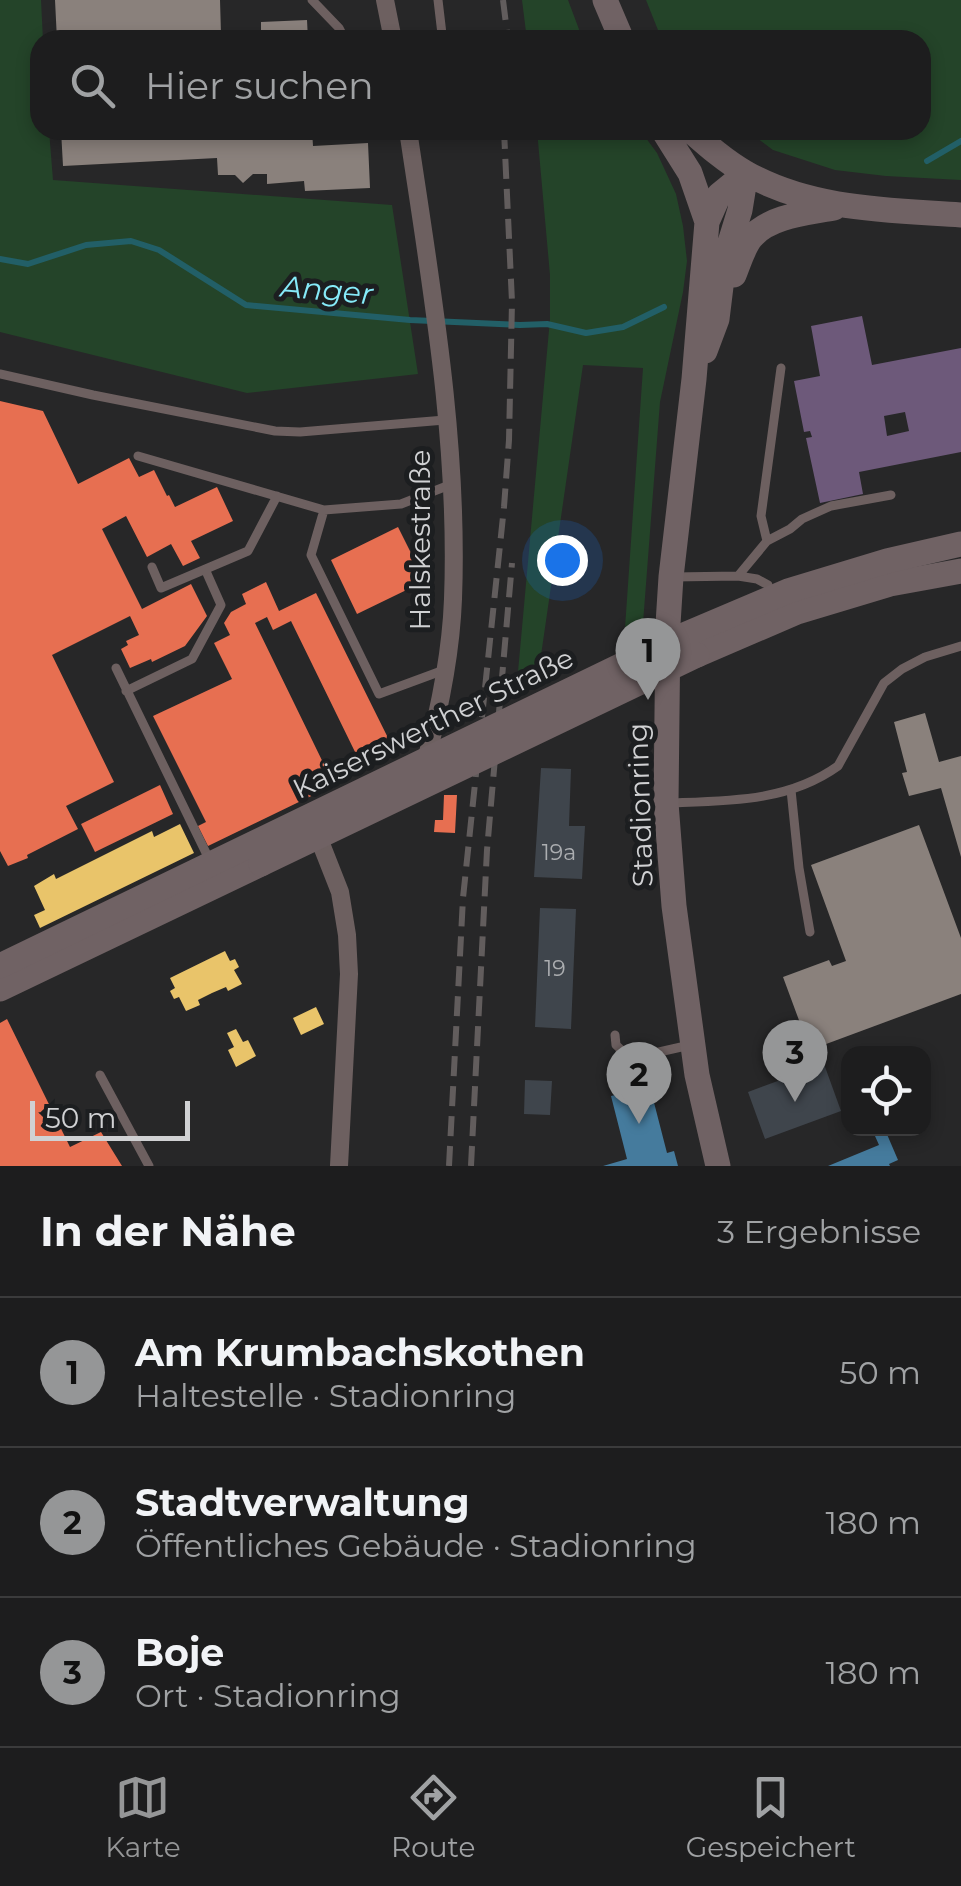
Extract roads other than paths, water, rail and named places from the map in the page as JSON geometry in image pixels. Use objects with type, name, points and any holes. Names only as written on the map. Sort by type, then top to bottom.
[{"type":"main road","points":[[605,0],[618,30]]},
{"type":"main road","points":[[669,140],[690,173],[707,222]]},
{"type":"main road","points":[[701,140],[746,173],[780,189],[844,206],[961,215]]},
{"type":"main road","points":[[707,222],[719,195],[746,173]]},
{"type":"main road","name":"Stadionring","points":[[694,379],[717,319],[724,262],[740,210],[746,173]]},
{"type":"main road","points":[[717,319],[752,237],[784,218],[844,206]]},
{"type":"main road","name":"Stadionring","points":[[707,222],[694,379],[670,577],[665,750],[674,906],[696,1075],[718,1166]]},
{"type":"main road","name":"Kaiserswerther Straße","points":[[0,969],[684,635],[788,591],[961,544]]},
{"type":"main road","name":"Kaiserswerther Straße","points":[[0,987],[697,655],[797,612],[890,584],[961,570]]},
{"type":"street","points":[[385,0],[391,30]]},
{"type":"street","name":"Halskestraße","points":[[0,987],[421,781],[438,714],[453,602],[452,484],[434,308],[409,140]]},
{"type":"street","points":[[316,831],[340,892],[347,936],[349,974],[339,1166]]},
{"type":"lane","points":[[312,0],[340,30]]},
{"type":"lane","points":[[438,0],[442,30]]},
{"type":"lane","points":[[768,541],[761,516],[781,368]]},
{"type":"lane","points":[[0,374],[274,431],[446,420]]},
{"type":"lane","points":[[138,456],[324,510],[401,504],[452,484]]},
{"type":"lane","points":[[738,576],[768,541],[816,511],[891,495]]},
{"type":"lane","points":[[152,567],[161,588],[248,551],[276,496]]},
{"type":"lane","points":[[324,510],[311,556],[379,694],[444,670]]},
{"type":"lane","points":[[126,691],[192,658],[221,605],[205,569]]},
{"type":"lane","points":[[670,577],[738,576],[768,584]]},
{"type":"lane","points":[[666,803],[739,799],[791,790],[813,781],[838,766],[884,684],[925,657],[961,646]]},
{"type":"lane","points":[[116,668],[214,868]]},
{"type":"lane","points":[[791,790],[810,932]]},
{"type":"lane","points":[[0,969],[311,822],[316,831]]},
{"type":"lane","points":[[616,1035],[616,1045],[637,1057],[692,1045]]},
{"type":"lane","points":[[100,1075],[150,1166]]},
{"type":"waterway","name":"Anger","points":[[927,161],[961,141]]},
{"type":"waterway","name":"Anger","points":[[0,259],[28,264],[86,245],[131,241],[159,250],[246,305],[410,320],[547,324],[586,333],[623,327],[664,307]]},
{"type":"railway","points":[[503,0],[507,30]]},
{"type":"railway","points":[[449,1166],[463,898],[509,440],[512,302],[504,140]]},
{"type":"railway","points":[[471,1166],[487,850],[512,563]]},
{"type":"place","name":"Am Krumbachskothen","points":[[648,700]]},
{"type":"place","name":"Boje","points":[[795,1102]]},
{"type":"place","name":"Stadtverwaltung","points":[[639,1124]]}]
